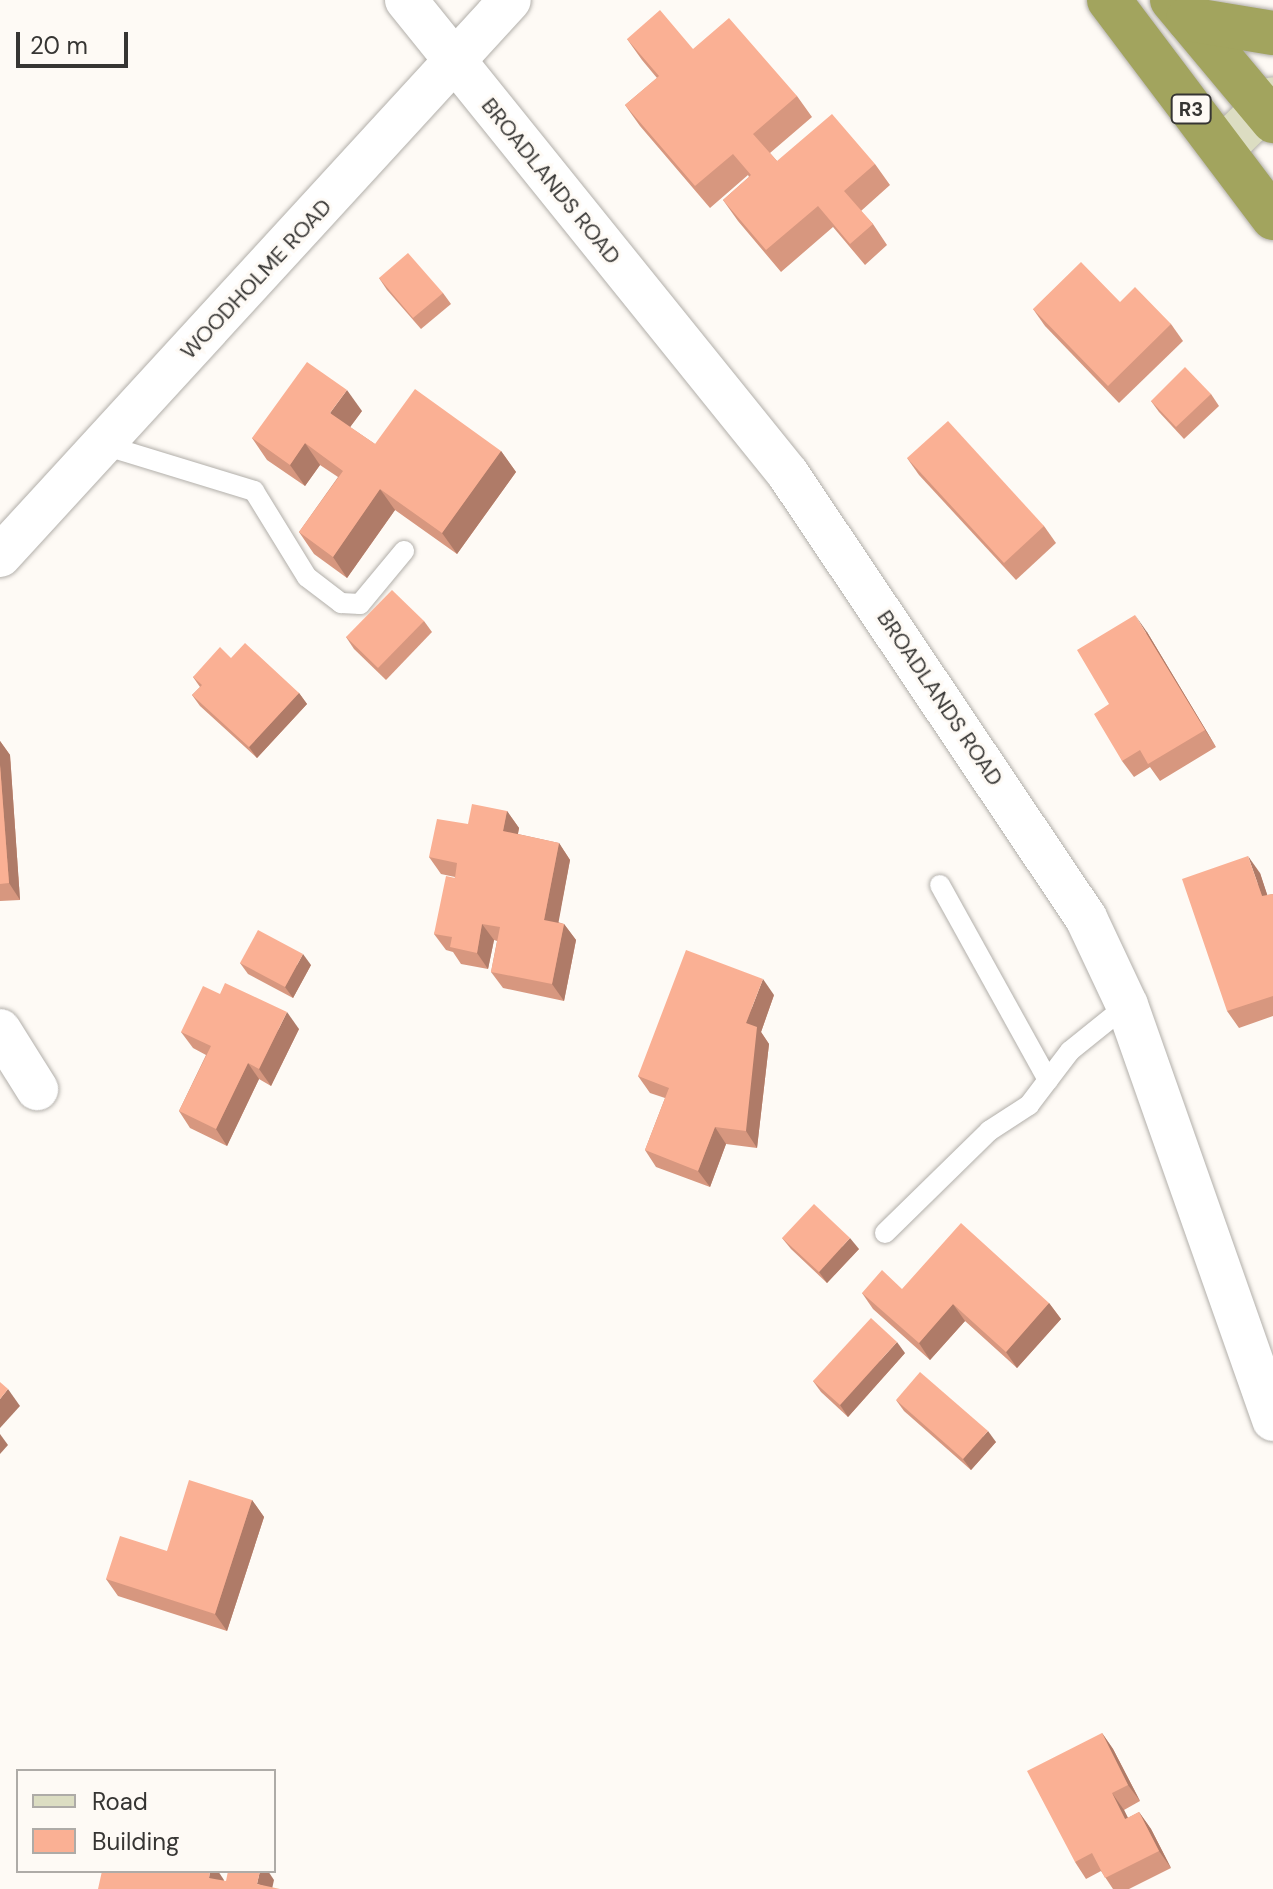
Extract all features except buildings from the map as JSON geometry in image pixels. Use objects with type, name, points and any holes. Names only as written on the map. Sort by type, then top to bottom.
[{"type":"highway","name":"R3","points":[[1109,0],[1273,218]]},
{"type":"highway","name":"R3","points":[[1180,9],[1270,109]]},
{"type":"highway","points":[[1180,9],[1273,33]]},
{"type":"main road","points":[[1222,149],[1270,109]]},
{"type":"street","name":"BROADLANDS ROAD","points":[[406,0],[788,474],[1086,918],[1127,1005],[1273,1420]]},
{"type":"street","name":"WOODHOLME ROAD","points":[[0,556],[510,0]]},
{"type":"street","points":[[0,1030],[37,1089]]},
{"type":"lane","points":[[104,445],[254,491],[299,568],[341,603],[360,604],[404,551]]},
{"type":"lane","points":[[940,885],[1048,1080]]},
{"type":"lane","points":[[885,1233],[1048,1080],[1070,1051],[1127,1005]]}]
